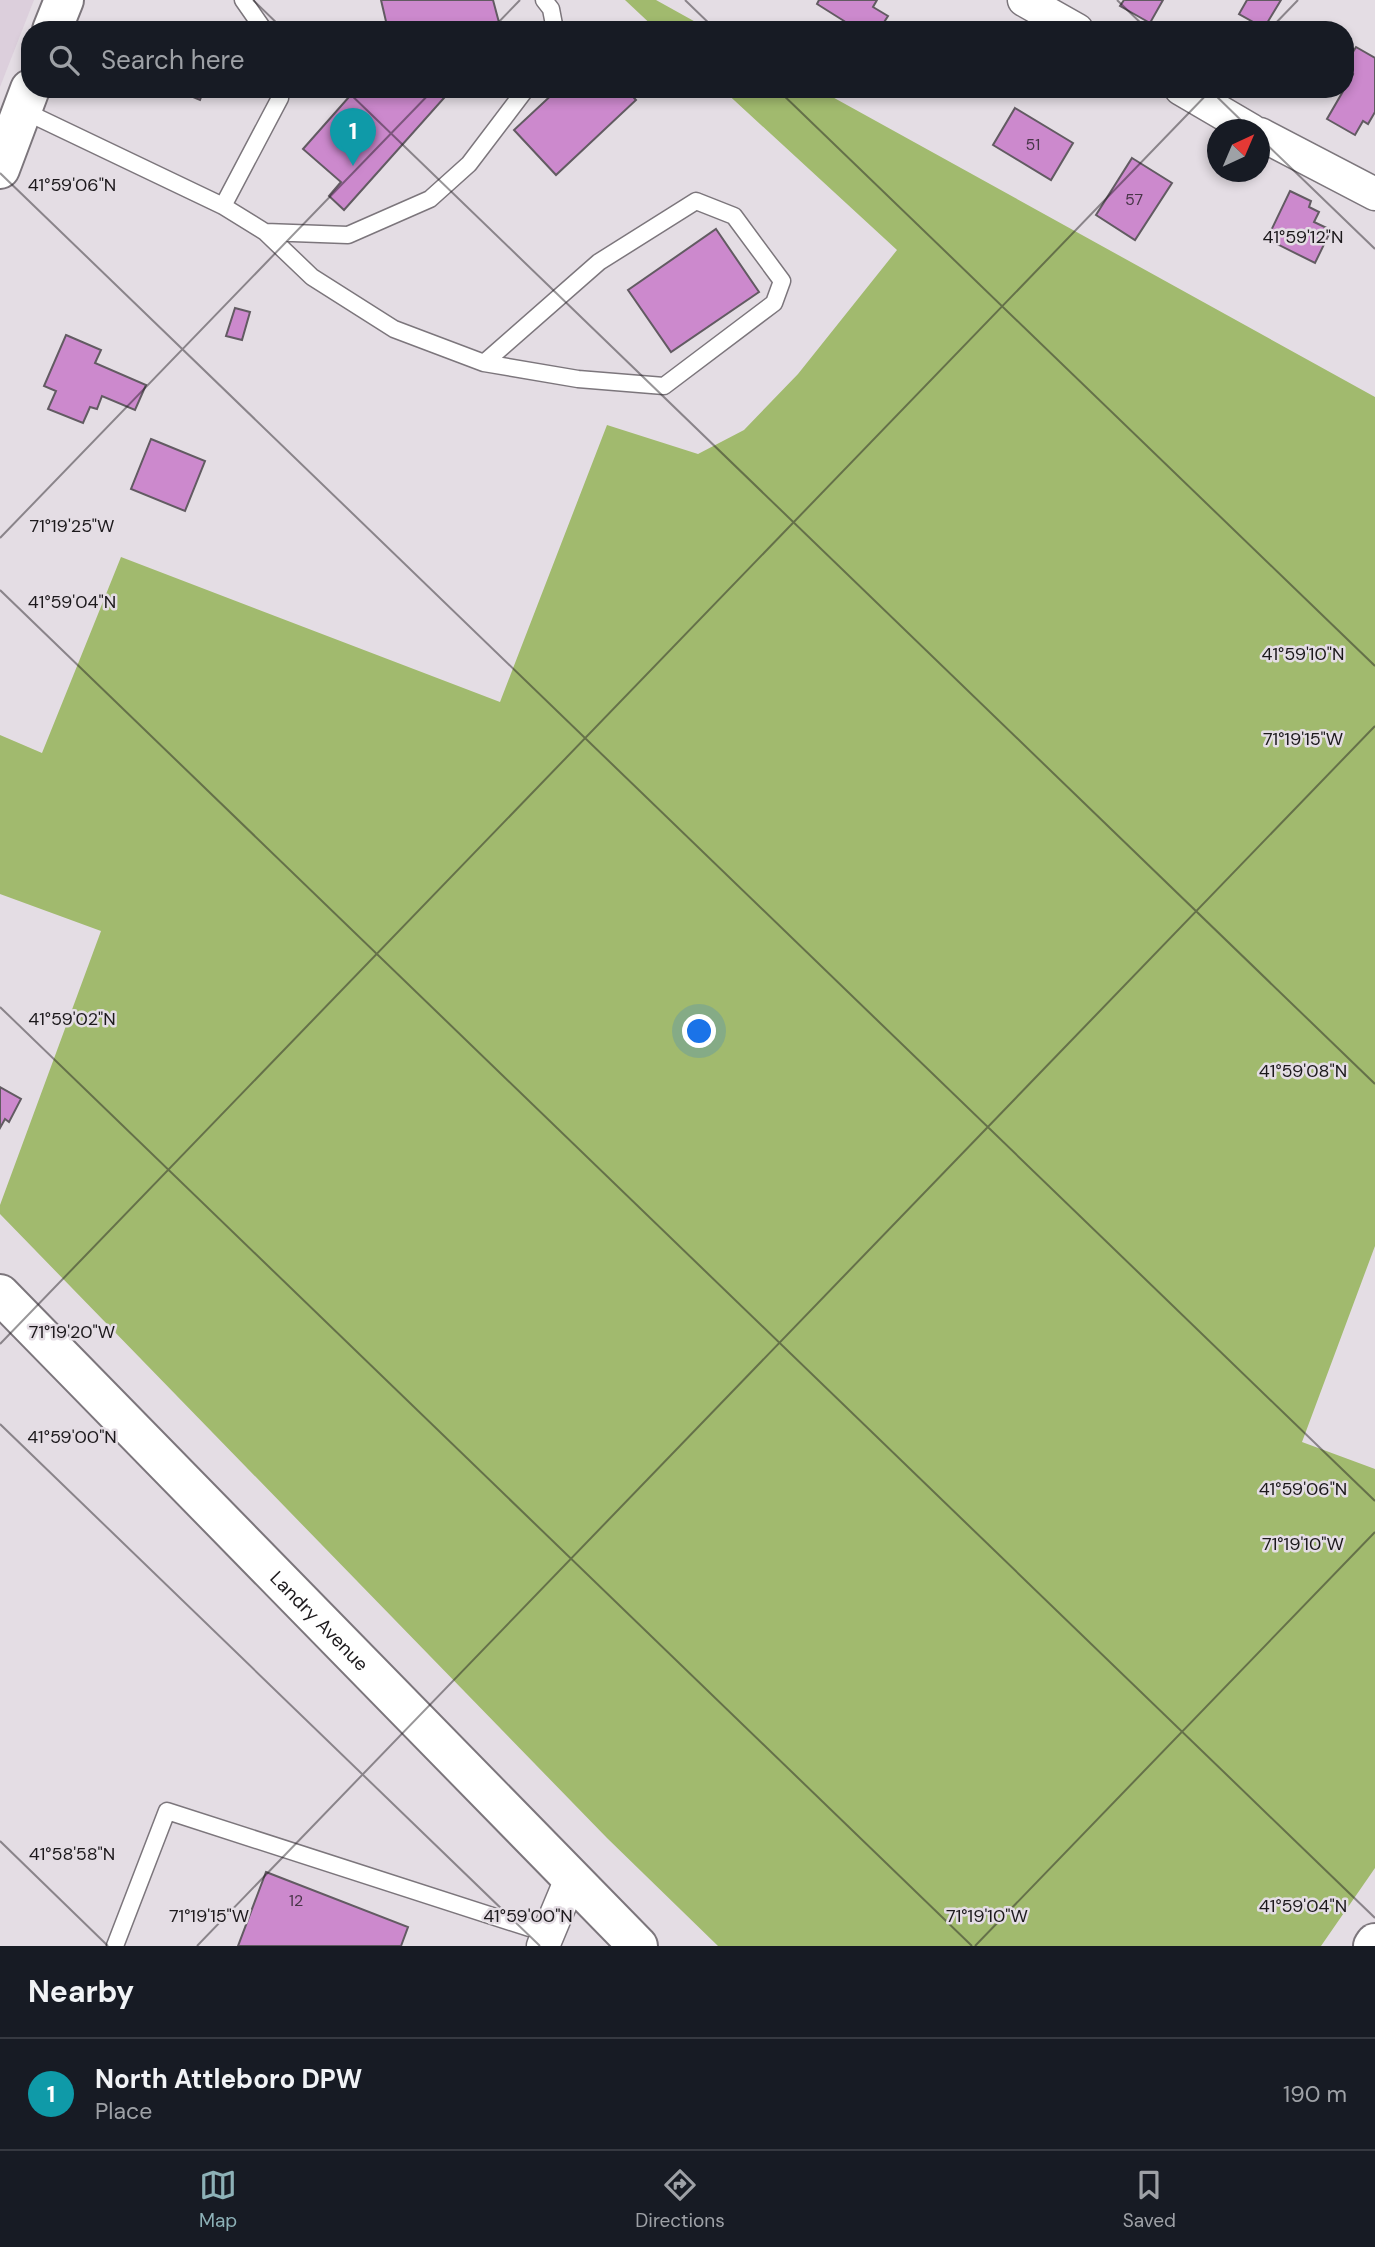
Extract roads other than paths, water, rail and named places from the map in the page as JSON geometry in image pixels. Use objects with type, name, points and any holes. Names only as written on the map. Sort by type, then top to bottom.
[{"type":"street","points":[[56,21],[64,0]]},
{"type":"street","points":[[1024,0],[1061,21]]},
{"type":"street","points":[[1196,98],[1232,119]]},
{"type":"street","points":[[1270,140],[1375,194]]},
{"type":"street","name":"Landry Avenue","points":[[0,1294],[638,1946]]},
{"type":"street","points":[[545,1940],[571,1879]]},
{"type":"lane","points":[[243,0],[258,21]]},
{"type":"lane","points":[[544,0],[551,9],[553,21]]},
{"type":"lane","points":[[223,206],[280,98]]},
{"type":"lane","points":[[265,232],[348,235],[430,199],[468,163],[519,98]]},
{"type":"lane","points":[[12,131],[223,206],[265,232],[312,277],[394,329],[484,363],[578,379],[664,386],[774,303],[782,281],[734,216],[696,201],[599,262],[484,363]]},
{"type":"lane","points":[[115,1946],[166,1811],[545,1940]]},
{"type":"place","name":"North Attleboro DPW","points":[[353,166]]}]
